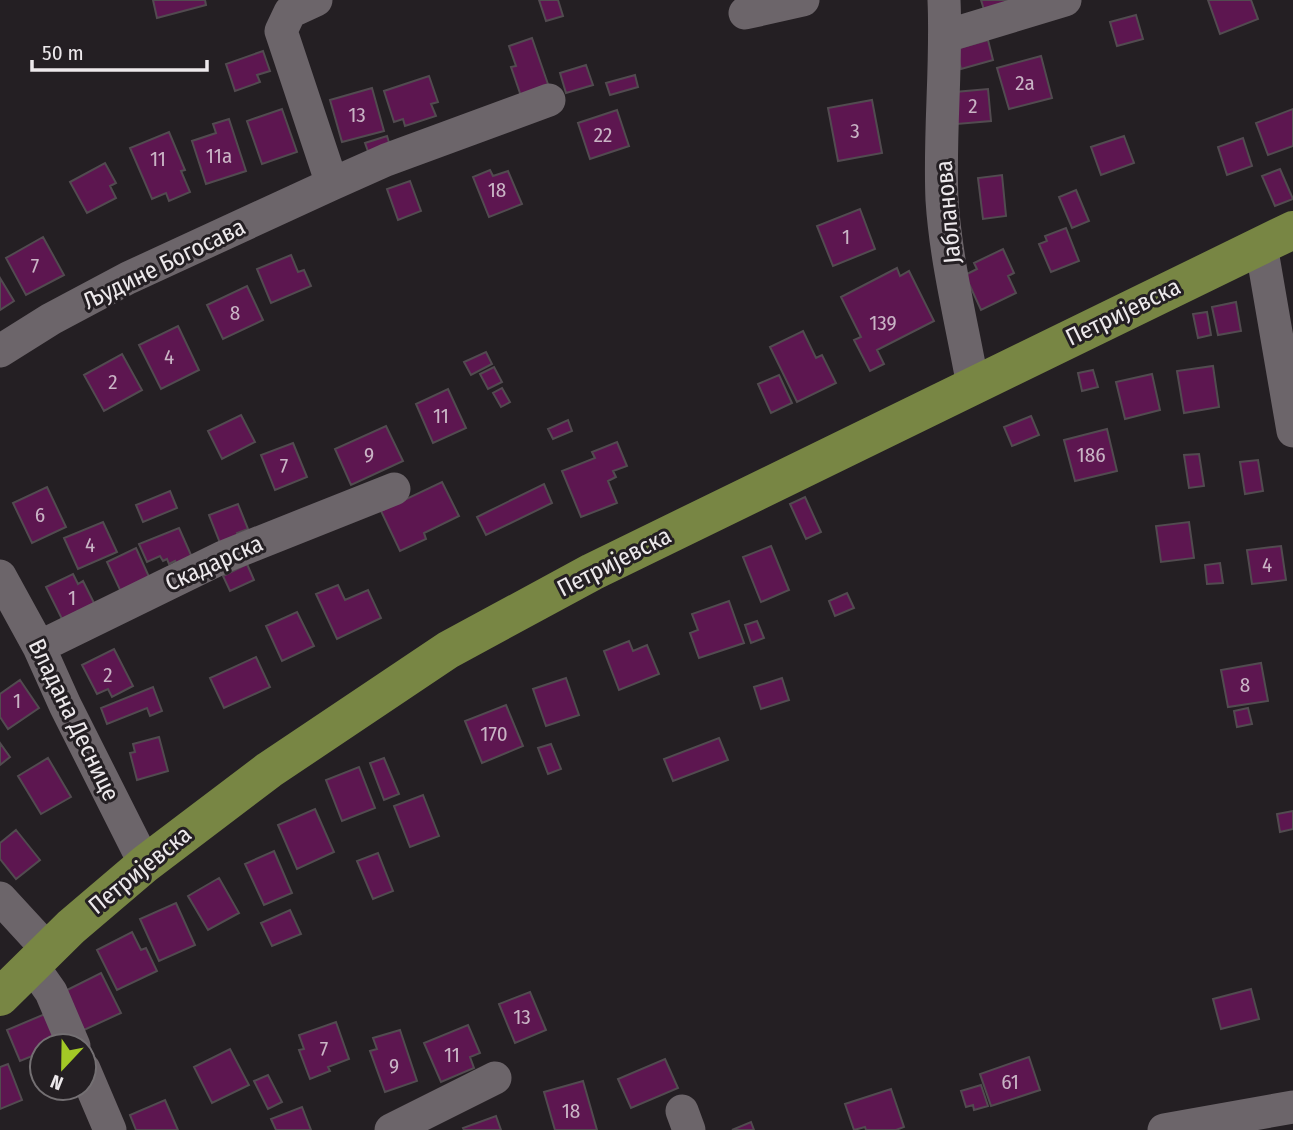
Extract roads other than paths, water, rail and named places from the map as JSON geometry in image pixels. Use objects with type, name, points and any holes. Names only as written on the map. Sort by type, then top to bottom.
[{"type":"main road","name":"Петријевска","points":[[0,997],[97,903],[145,864],[270,771],[449,650],[569,584],[1277,237]]},
{"type":"street","points":[[316,0],[290,12],[281,31],[332,184]]},
{"type":"street","points":[[745,13],[803,0]]},
{"type":"street","name":"Јабланова","points":[[944,0],[944,223],[973,386]]},
{"type":"street","points":[[946,36],[1065,0]]},
{"type":"street","name":"Људине Богосава","points":[[0,351],[51,319],[128,278],[332,184],[386,160],[549,100]]},
{"type":"street","points":[[1277,237],[1293,431]]},
{"type":"street","name":"Скадарска","points":[[39,647],[223,558],[394,489]]},
{"type":"street","name":"Владана Деснице","points":[[0,576],[39,647],[145,864]]},
{"type":"street","points":[[0,898],[40,957],[68,1032]]},
{"type":"street","points":[[391,1130],[495,1078]]},
{"type":"street","points":[[98,1102],[110,1130]]},
{"type":"street","points":[[1164,1130],[1293,1107]]}]
